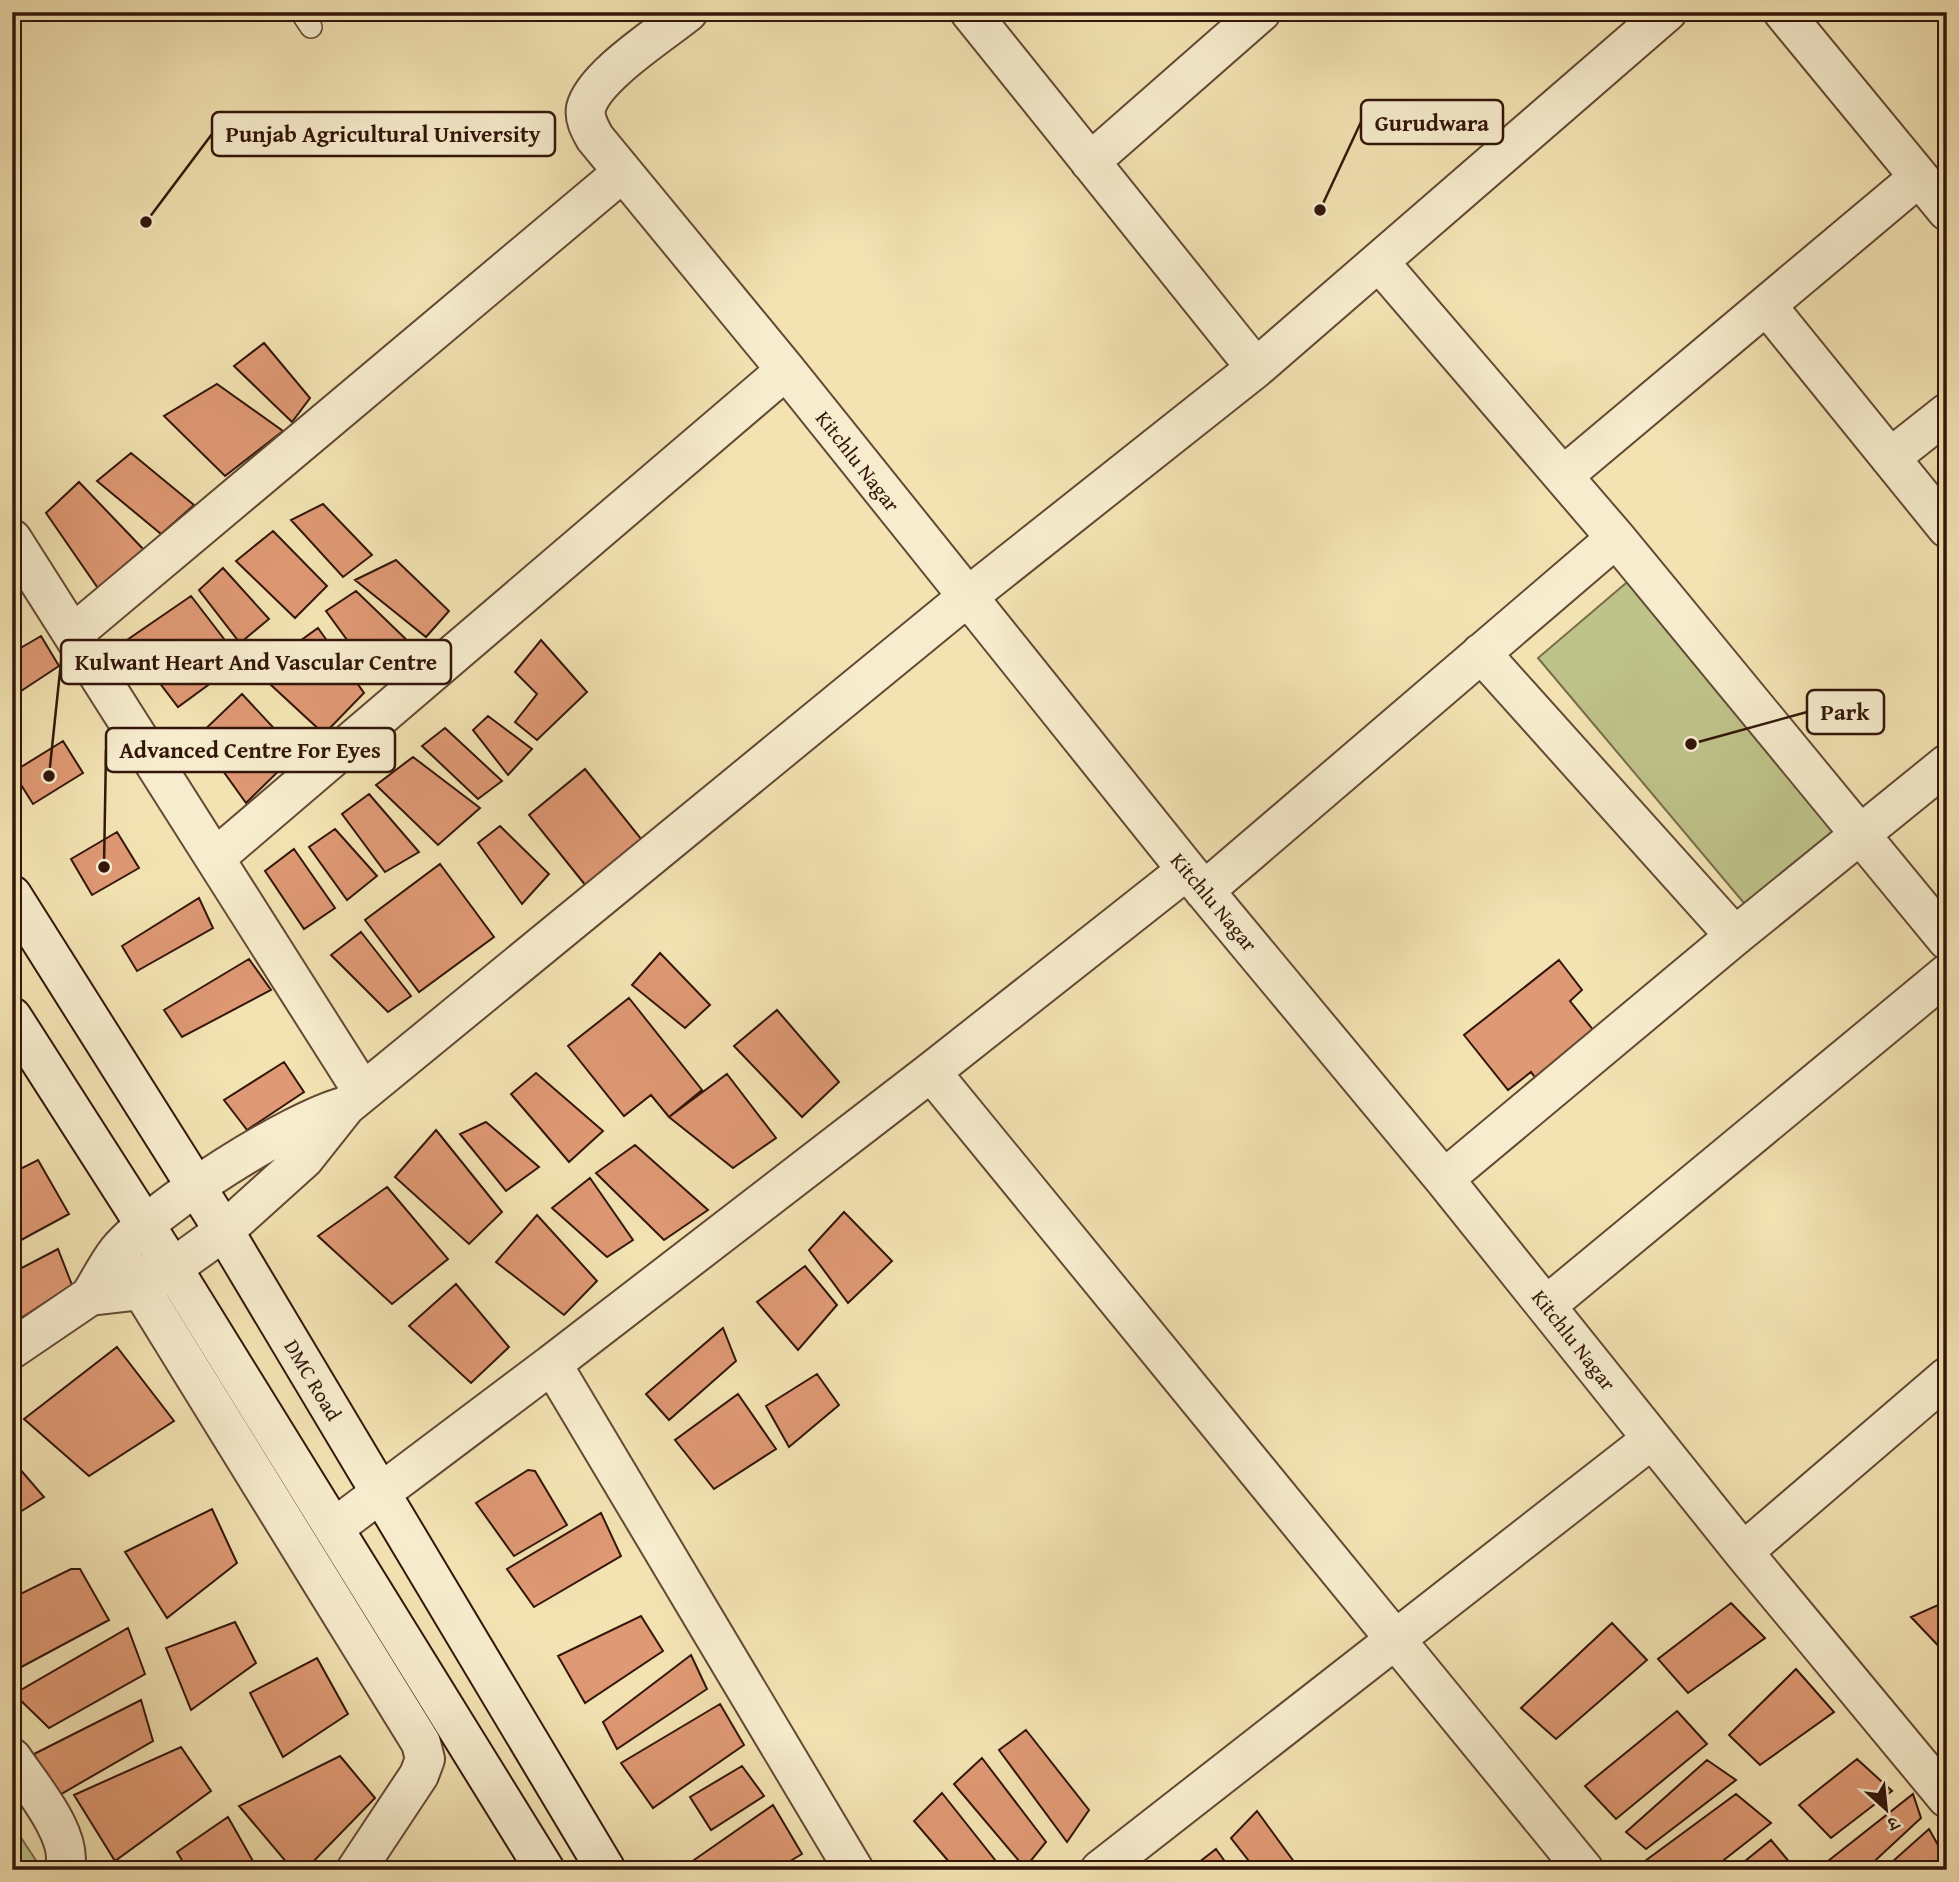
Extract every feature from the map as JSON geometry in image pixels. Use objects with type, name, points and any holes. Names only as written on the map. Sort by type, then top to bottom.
[{"type":"street","name":"Kitchlu Nagar","points":[[688,12],[600,84],[585,111],[588,126],[1196,881],[1444,1179],[1743,1552],[1946,1794]]},
{"type":"street","points":[[970,12],[1256,368]]},
{"type":"street","points":[[1090,162],[1261,12]]},
{"type":"street","points":[[90,1296],[142,1290],[224,1231],[304,1158],[354,1099],[966,598],[1256,368],[1667,12]]},
{"type":"street","points":[[1783,12],[1947,211]]},
{"type":"street","points":[[73,634],[623,172]]},
{"type":"street","points":[[1563,476],[1919,177]]},
{"type":"street","points":[[1379,262],[1616,538],[1947,940]]},
{"type":"street","points":[[1767,306],[1947,528]]},
{"type":"street","points":[[215,859],[786,370]]},
{"type":"street","points":[[1890,458],[1947,413]]},
{"type":"street","points":[[12,538],[215,859],[354,1099]]},
{"type":"street","points":[[334,1528],[931,1072],[1196,881],[1481,653],[1616,538]]},
{"type":"street","points":[[1481,653],[1735,936]]},
{"type":"street","points":[[1444,1179],[1735,936],[1947,764]]},
{"type":"street","name":"DMC Road","points":[[12,895],[224,1231],[487,1676],[606,1870]]},
{"type":"street","points":[[1546,1305],[1947,974]]},
{"type":"street","points":[[12,1017],[172,1267],[545,1870]]},
{"type":"street","points":[[931,1072],[1581,1869]]},
{"type":"street","points":[[12,1349],[90,1296],[118,1251],[145,1225],[274,1138],[354,1099]]},
{"type":"street","points":[[118,1251],[421,1743],[425,1759],[419,1775],[356,1870]]},
{"type":"street","points":[[552,1364],[854,1870]]},
{"type":"street","points":[[1743,1552],[1947,1377]]},
{"type":"street","points":[[1100,1870],[1652,1439]]},
{"type":"street","points":[[12,1758],[57,1826],[68,1853],[64,1870]]},
{"type":"green space","points":[[1632,578],[1844,830],[1749,909],[1538,658]]},
{"type":"green space","points":[[12,1824],[41,1868],[38,1870],[12,1870]]},
{"type":"building","points":[[264,343],[310,398],[292,422],[234,366]]},
{"type":"building","points":[[217,384],[283,431],[225,476],[164,416]]},
{"type":"building","points":[[131,453],[194,505],[161,534],[97,481]]},
{"type":"building","points":[[79,482],[146,552],[102,594],[46,513]]},
{"type":"building","points":[[323,504],[372,555],[343,577],[291,520]]},
{"type":"building","points":[[273,531],[327,586],[295,618],[236,561]]},
{"type":"building","points":[[396,560],[449,611],[426,637],[355,580]]},
{"type":"building","points":[[223,568],[269,619],[240,643],[199,590]]},
{"type":"building","points":[[356,591],[414,647],[377,681],[326,611]]},
{"type":"building","points":[[191,596],[241,661],[178,707],[127,640]]},
{"type":"building","points":[[318,628],[364,693],[324,734],[257,672]]},
{"type":"building","points":[[41,636],[59,666],[12,697],[12,653]]},
{"type":"building","points":[[541,640],[587,692],[537,740],[515,722],[537,694],[515,672]]},
{"type":"building","points":[[242,694],[297,753],[246,803],[198,736]]},
{"type":"building","points":[[488,716],[532,749],[508,775],[473,730]]},
{"type":"building","points":[[445,728],[502,781],[478,799],[422,746]]},
{"type":"building","points":[[63,741],[83,773],[33,804],[13,772]]},
{"type":"building","points":[[413,757],[480,808],[438,845],[376,785]]},
{"type":"building","points":[[585,769],[642,840],[586,886],[529,815]]},
{"type":"building","points":[[369,794],[419,852],[385,872],[342,814]]},
{"type":"building","points":[[500,826],[549,874],[522,904],[478,843]]},
{"type":"building","points":[[335,829],[377,876],[347,900],[309,847]]},
{"type":"building","points":[[117,832],[139,868],[92,895],[71,859]]},
{"type":"building","points":[[294,849],[335,908],[304,929],[265,871]]},
{"type":"building","points":[[440,864],[494,937],[419,992],[365,920]]},
{"type":"building","points":[[199,898],[213,928],[137,971],[122,946]]},
{"type":"building","points":[[361,932],[411,996],[388,1012],[331,955]]},
{"type":"building","points":[[660,953],[710,1005],[685,1028],[632,985]]},
{"type":"building","points":[[249,959],[271,990],[182,1037],[164,1010]]},
{"type":"building","points":[[1559,960],[1582,990],[1570,1001],[1598,1036],[1539,1083],[1531,1072],[1508,1090],[1464,1035]]},
{"type":"building","points":[[629,998],[702,1090],[669,1117],[651,1095],[624,1116],[568,1046]]},
{"type":"building","points":[[777,1010],[839,1082],[802,1117],[734,1046]]},
{"type":"building","points":[[284,1062],[304,1092],[247,1130],[224,1100]]},
{"type":"building","points":[[536,1073],[603,1131],[569,1162],[511,1094]]},
{"type":"building","points":[[727,1074],[776,1138],[733,1168],[669,1117]]},
{"type":"building","points":[[486,1122],[539,1167],[506,1191],[460,1134]]},
{"type":"building","points":[[436,1130],[502,1212],[469,1244],[395,1177]]},
{"type":"building","points":[[635,1145],[708,1210],[664,1240],[596,1173]]},
{"type":"building","points":[[38,1160],[69,1214],[12,1245],[12,1173]]},
{"type":"building","points":[[590,1178],[633,1240],[607,1257],[552,1208]]},
{"type":"building","points":[[387,1187],[448,1259],[392,1304],[318,1236]]},
{"type":"building","points":[[844,1212],[892,1261],[848,1303],[809,1250]]},
{"type":"building","points":[[537,1215],[597,1281],[564,1315],[496,1262]]},
{"type":"building","points":[[58,1249],[72,1285],[12,1324],[12,1273]]},
{"type":"building","points":[[805,1266],[837,1305],[798,1350],[757,1302]]},
{"type":"building","points":[[456,1284],[509,1347],[471,1383],[409,1326]]},
{"type":"building","points":[[723,1328],[736,1361],[669,1420],[646,1394]]},
{"type":"building","points":[[117,1347],[174,1421],[89,1476],[24,1419]]},
{"type":"building","points":[[817,1374],[839,1405],[789,1447],[766,1406]]},
{"type":"building","points":[[738,1394],[776,1449],[714,1489],[675,1440]]},
{"type":"building","points":[[12,1460],[44,1497],[12,1517]]},
{"type":"building","points":[[528,1470],[535,1471],[567,1525],[514,1556],[476,1503]]},
{"type":"building","points":[[212,1509],[237,1563],[167,1618],[125,1552]]},
{"type":"building","points":[[601,1513],[621,1556],[534,1607],[507,1569]]},
{"type":"building","points":[[71,1569],[80,1569],[109,1620],[12,1672],[12,1598]]},
{"type":"building","points":[[1947,1601],[1947,1655],[1911,1617]]},
{"type":"building","points":[[1731,1603],[1765,1638],[1688,1693],[1658,1659]]},
{"type":"building","points":[[641,1616],[663,1651],[585,1703],[558,1656]]},
{"type":"building","points":[[235,1622],[256,1663],[191,1710],[166,1648]]},
{"type":"building","points":[[1612,1623],[1647,1660],[1556,1739],[1521,1708]]},
{"type":"building","points":[[128,1628],[145,1674],[49,1728],[14,1694]]},
{"type":"building","points":[[691,1655],[707,1689],[617,1749],[603,1722]]},
{"type":"building","points":[[317,1658],[348,1714],[283,1757],[250,1693]]},
{"type":"building","points":[[1796,1669],[1834,1712],[1760,1765],[1729,1735]]},
{"type":"building","points":[[141,1700],[153,1741],[56,1797],[34,1754]]},
{"type":"building","points":[[720,1704],[744,1745],[653,1808],[621,1763]]},
{"type":"building","points":[[1677,1711],[1707,1744],[1616,1819],[1585,1786]]},
{"type":"building","points":[[1026,1730],[1089,1810],[1067,1842],[999,1750]]},
{"type":"building","points":[[181,1747],[211,1791],[115,1861],[74,1795]]},
{"type":"building","points":[[340,1756],[375,1798],[305,1870],[293,1870],[239,1806]]},
{"type":"building","points":[[982,1758],[1046,1842],[1025,1868],[954,1784]]},
{"type":"building","points":[[1857,1759],[1892,1791],[1831,1838],[1799,1805]]},
{"type":"building","points":[[1707,1760],[1736,1780],[1646,1849],[1626,1832]]},
{"type":"building","points":[[742,1766],[764,1796],[711,1830],[690,1797]]},
{"type":"building","points":[[942,1793],[1003,1870],[956,1870],[914,1821]]},
{"type":"building","points":[[1736,1794],[1771,1823],[1711,1870],[1657,1870],[1645,1861]]},
{"type":"building","points":[[1913,1794],[1921,1818],[1865,1870],[1832,1870],[1828,1861]]},
{"type":"building","points":[[773,1805],[802,1854],[775,1870],[699,1870],[694,1860]]},
{"type":"building","points":[[1257,1811],[1300,1870],[1256,1870],[1231,1838]]},
{"type":"building","points":[[228,1817],[258,1870],[188,1870],[177,1852]]},
{"type":"building","points":[[1929,1829],[1947,1861],[1947,1870],[1883,1870]]},
{"type":"building","points":[[1771,1840],[1796,1870],[1734,1870]]},
{"type":"building","points":[[1216,1849],[1231,1870],[1189,1870]]},
{"type":"place","name":"Gurudwara","points":[[1320,210]]},
{"type":"place","name":"Punjab Agricultural University","points":[[146,222]]},
{"type":"place","name":"Park","points":[[1691,744]]},
{"type":"place","name":"Kulwant Heart And Vascular Centre","points":[[49,776]]},
{"type":"place","name":"Advanced Centre For Eyes","points":[[104,867]]}]
